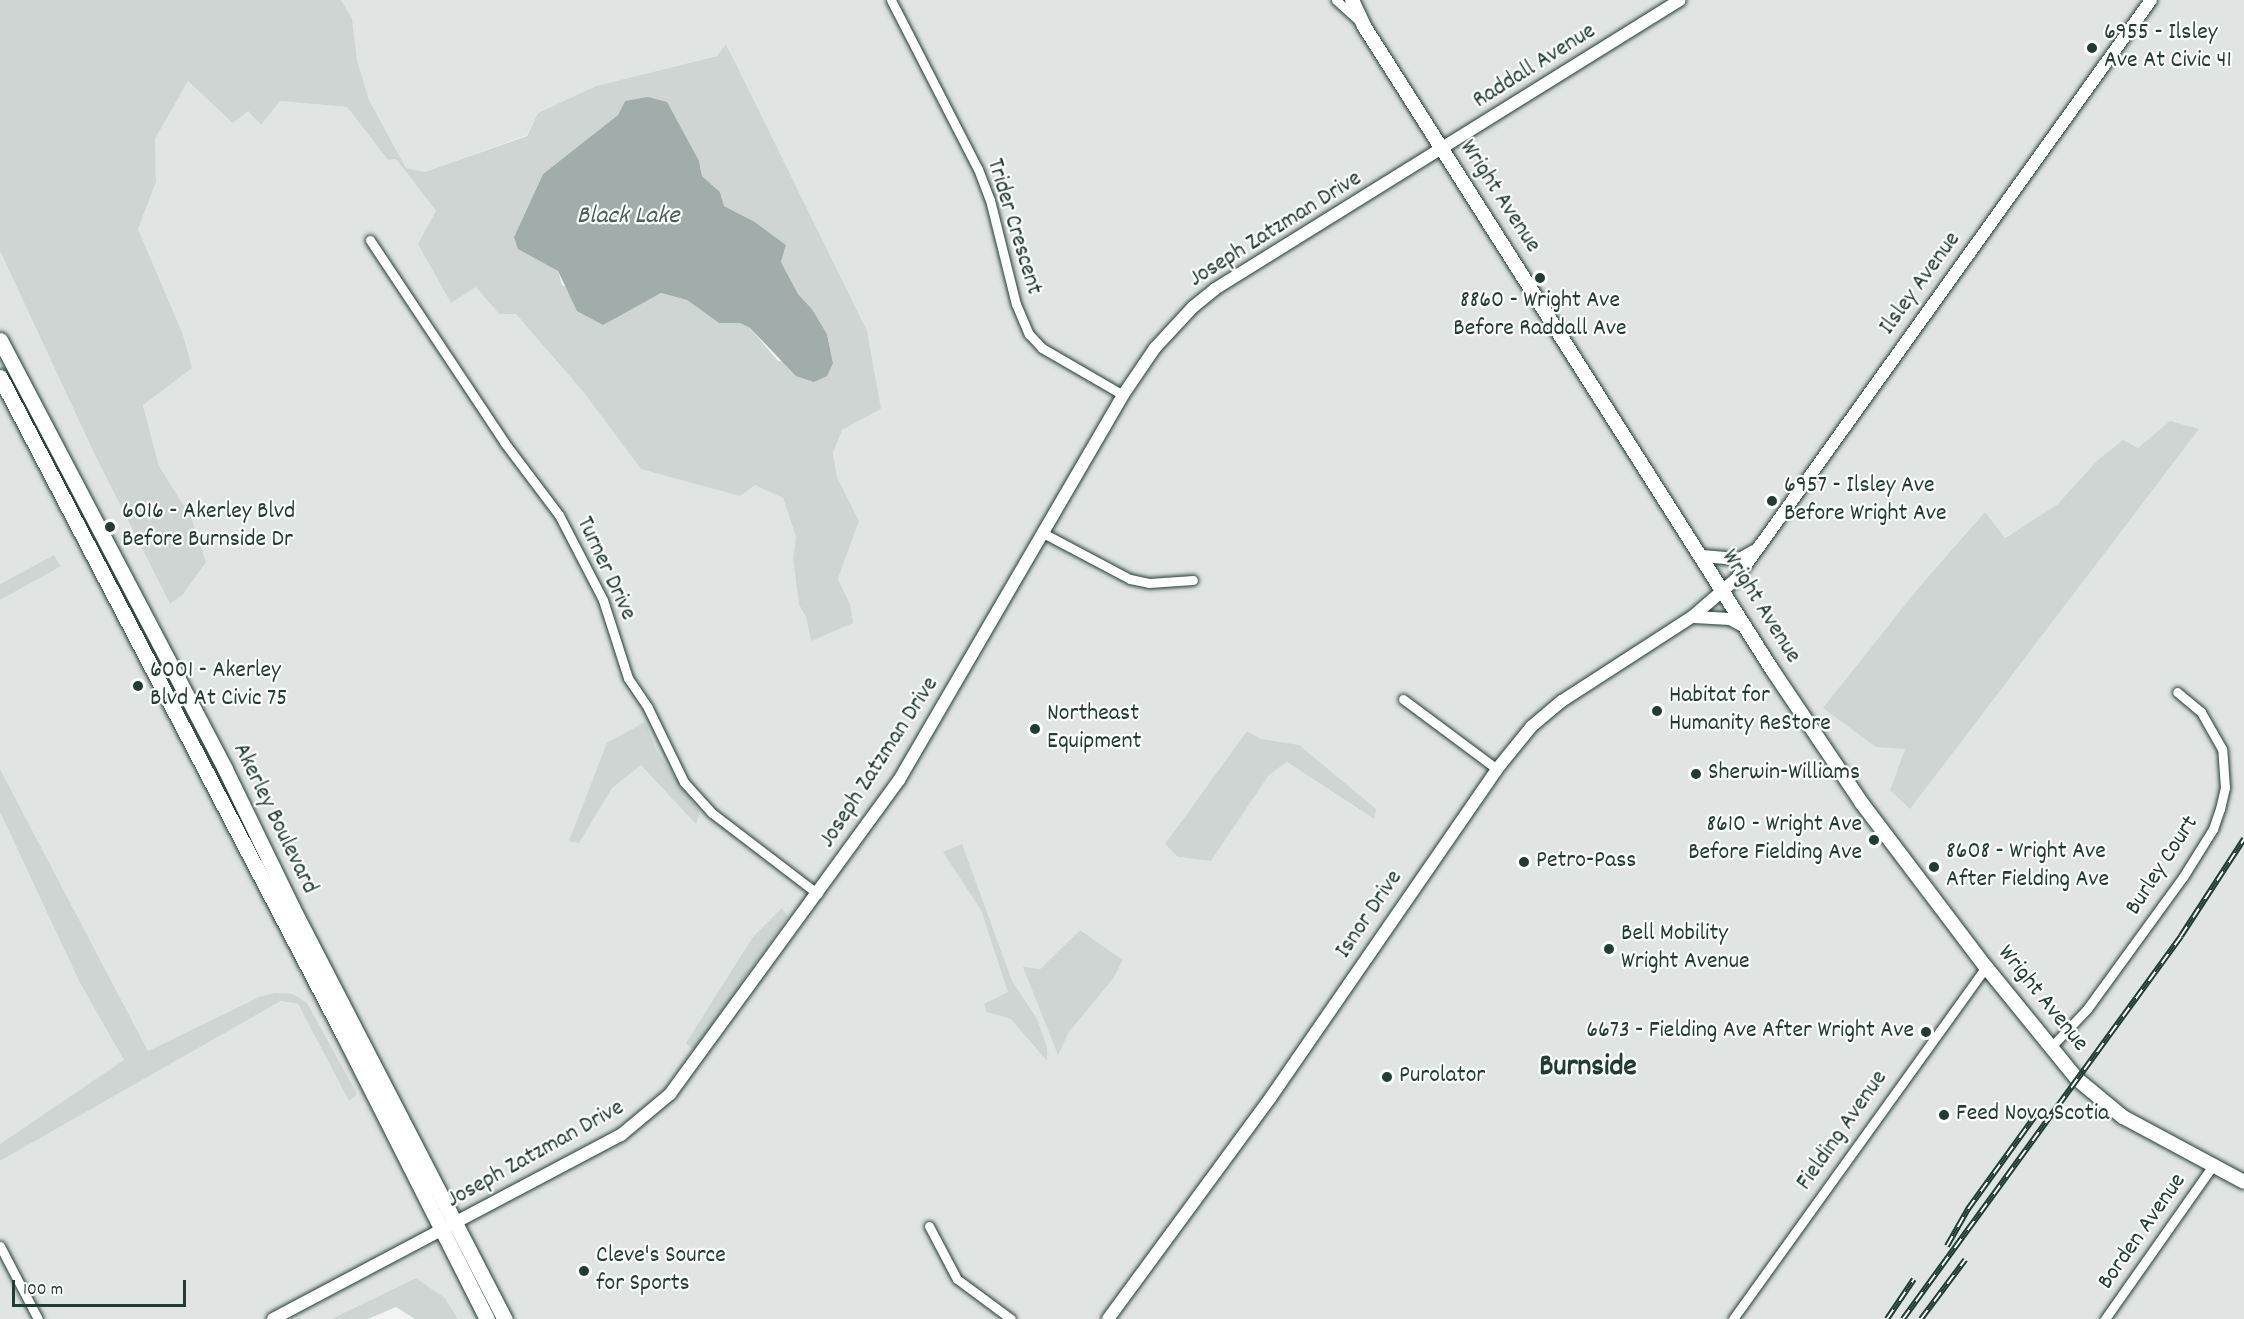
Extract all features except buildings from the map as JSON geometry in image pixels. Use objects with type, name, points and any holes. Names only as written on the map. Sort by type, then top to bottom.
[{"type":"main road","name":"Wright Avenue","points":[[1352,0],[1364,26],[1834,765],[1986,967],[2077,1079],[2123,1117],[2212,1167],[2244,1182]]},
{"type":"main road","name":"Akerley Boulevard","points":[[0,340],[225,769],[454,1224],[505,1319]]},
{"type":"main road","name":"Akerley Boulevard","points":[[0,377],[344,1036],[440,1232],[487,1319]]},
{"type":"street","name":"Trider Crescent","points":[[891,0],[978,169],[990,200],[1016,304],[1029,334],[1042,348],[1123,395]]},
{"type":"street","points":[[1336,0],[1364,26]]},
{"type":"street","name":"Raddall Avenue","points":[[1443,150],[1680,0]]},
{"type":"street","name":"Ilsley Avenue","points":[[1724,593],[1758,549],[2151,0]]},
{"type":"street","name":"Joseph Zatzman Drive","points":[[273,1319],[440,1232],[647,1116],[670,1094],[899,780],[1123,395],[1174,326],[1215,289],[1443,150]]},
{"type":"street","name":"Turner Drive","points":[[370,240],[504,442],[559,515],[603,600],[628,678],[648,708],[684,782],[712,813],[818,894]]},
{"type":"street","points":[[1043,533],[1130,579],[1149,584],[1193,580]]},
{"type":"street","points":[[1702,556],[1740,559],[1758,549]]},
{"type":"street","name":"Isnor Drive","points":[[1108,1319],[1271,1097],[1497,768],[1533,726],[1562,701],[1692,617],[1724,593]]},
{"type":"street","points":[[1692,617],[1730,619],[1745,627]]},
{"type":"street","name":"Burley Court","points":[[2050,1048],[2087,1009],[2182,877],[2213,829],[2225,788],[2222,749],[2201,712],[2177,692]]},
{"type":"street","points":[[1403,699],[1497,768]]},
{"type":"street","name":"Fielding Avenue","points":[[1733,1319],[1986,967]]},
{"type":"street","name":"Borden Avenue","points":[[2105,1319],[2212,1167]]},
{"type":"street","points":[[929,1226],[957,1279],[1011,1319]]},
{"type":"street","points":[[0,1246],[38,1319]]},
{"type":"shaded area","points":[[0,0],[341,0],[352,18],[357,60],[369,100],[406,168],[425,172],[527,136],[538,113],[596,86],[717,56],[726,44],[867,331],[881,409],[842,430],[833,453],[837,477],[859,521],[838,579],[850,604],[853,623],[811,641],[806,617],[799,605],[793,559],[796,537],[783,498],[755,485],[740,496],[641,469],[585,394],[516,314],[499,314],[476,287],[451,303],[418,244],[436,211],[396,159],[388,160],[347,107],[280,101],[261,125],[248,111],[233,123],[188,81],[155,139],[156,182],[138,229],[182,332],[192,368],[143,405],[159,466],[191,517],[206,562],[183,594],[170,604],[95,455],[0,251]],"holes":[[[625,101],[699,161],[702,176],[720,192],[724,206],[755,222],[786,245],[781,262],[798,294],[812,309],[827,334],[833,363],[778,361],[750,328],[740,323],[719,323],[687,300],[661,293],[623,313],[562,285],[558,271],[514,237],[543,174],[618,115]]]},
{"type":"shaded area","points":[[341,0],[2244,0],[2244,1319],[458,1319],[445,1298],[416,1278],[331,1319],[0,1319],[0,1161],[281,1001],[298,1004],[349,1101],[307,1003],[259,997],[148,1051],[0,769],[0,600],[61,565],[54,555],[0,584],[0,251],[95,455],[170,604],[206,562],[191,517],[159,466],[143,404],[182,332],[138,229],[156,182],[155,139],[188,81],[248,111],[261,125],[280,101],[347,107],[388,160],[396,159],[436,211],[451,302],[476,286],[499,314],[516,314],[585,394],[783,498],[796,537],[793,559],[799,605],[806,617],[811,641],[850,604],[838,579],[859,521],[837,477],[833,453],[842,430],[881,409],[727,45],[717,56],[596,86],[538,113],[527,135],[426,172],[406,168],[369,100],[357,60],[352,18]],"holes":[[[2170,422],[1890,790],[1905,749],[1920,586],[1985,512],[2004,538],[2058,505],[2097,461],[2138,448]],[[1247,731],[1373,819],[1287,762],[1269,775],[1211,861],[1178,857],[1165,844]],[[1080,930],[1123,960],[1113,979],[1069,1032],[1058,1054],[1024,968],[1040,969]]]},
{"type":"shaded area","points":[[2170,421],[2199,429],[1910,809],[1890,790],[1905,749],[1876,747],[1823,708],[1920,586],[1985,512],[2005,538],[2057,505],[2097,461],[2123,440],[2138,448]]},
{"type":"shaded area","points":[[54,555],[61,566],[0,600],[0,584]]},
{"type":"shaded area","points":[[645,722],[656,750],[700,813],[696,824],[641,765],[612,788],[579,843],[569,841],[607,743]]},
{"type":"shaded area","points":[[1247,731],[1261,739],[1299,745],[1376,809],[1374,819],[1287,762],[1269,775],[1211,861],[1178,857],[1165,844]]},
{"type":"shaded area","points":[[0,769],[148,1051],[259,997],[275,993],[293,994],[307,1003],[357,1094],[349,1101],[298,1004],[281,1001],[0,1161],[0,1144],[124,1060],[79,981],[0,812]]},
{"type":"shaded area","points":[[0,812],[79,981],[125,1060],[0,1144]]},
{"type":"shaded area","points":[[962,844],[1012,981],[1037,1019],[1047,1047],[1047,1061],[1011,1019],[987,1012],[984,1004],[1008,992],[981,910],[943,852]]},
{"type":"shaded area","points":[[782,908],[788,916],[694,1050],[686,1043],[753,937]]},
{"type":"shaded area","points":[[1080,930],[1123,960],[1113,979],[1069,1032],[1058,1055],[1023,967],[1040,969]]},
{"type":"shaded area","points":[[416,1278],[445,1298],[458,1319],[415,1319],[396,1307],[368,1319],[331,1319]]},
{"type":"water","name":"Black Lake","points":[[648,97],[667,102],[699,161],[702,176],[720,192],[724,206],[755,222],[786,245],[781,262],[798,294],[812,309],[827,334],[833,363],[827,376],[814,382],[796,376],[750,328],[740,323],[719,323],[687,300],[661,293],[603,325],[577,311],[558,271],[518,249],[514,237],[543,174],[618,115],[625,101]]},
{"type":"railway","points":[[1903,1319],[2181,936],[2244,839]]},
{"type":"railway","points":[[1947,1246],[1968,1209],[2038,1112]]},
{"type":"railway","points":[[1921,1319],[1965,1260]]},
{"type":"railway","points":[[1887,1319],[1914,1279]]},
{"type":"place","name":"6955 - Ilsley Ave At Civic 41","points":[[2092,48]]},
{"type":"place","name":"8860 - Wright Ave Before Raddall Ave","points":[[1540,278]]},
{"type":"place","name":"6957 - Ilsley Ave Before Wright Ave","points":[[1772,501]]},
{"type":"place","name":"6016 - Akerley Blvd Before Burnside Dr","points":[[110,527]]},
{"type":"place","name":"6001 - Akerley Blvd At Civic 75","points":[[138,686]]},
{"type":"place","name":"Habitat for Humanity ReStore","points":[[1657,711]]},
{"type":"place","name":"Northeast Equipment","points":[[1035,729]]},
{"type":"place","name":"Sherwin-Williams","points":[[1696,774]]},
{"type":"place","name":"8610 - Wright Ave Before Fielding Ave","points":[[1874,840]]},
{"type":"place","name":"Petro-Pass","points":[[1524,862]]},
{"type":"place","name":"8608 - Wright Ave After Fielding Ave","points":[[1934,867]]},
{"type":"place","name":"Bell Mobility Wright Avenue","points":[[1609,949]]},
{"type":"place","name":"6673 - Fielding Ave After Wright Ave","points":[[1926,1032]]},
{"type":"place","name":"Purolator","points":[[1387,1077]]},
{"type":"place","name":"Feed Nova Scotia","points":[[1944,1115]]},
{"type":"place","name":"Cleve's Source for Sports","points":[[584,1271]]},
{"type":"district","name":"Burnside","points":[[1588,1069]]}]
